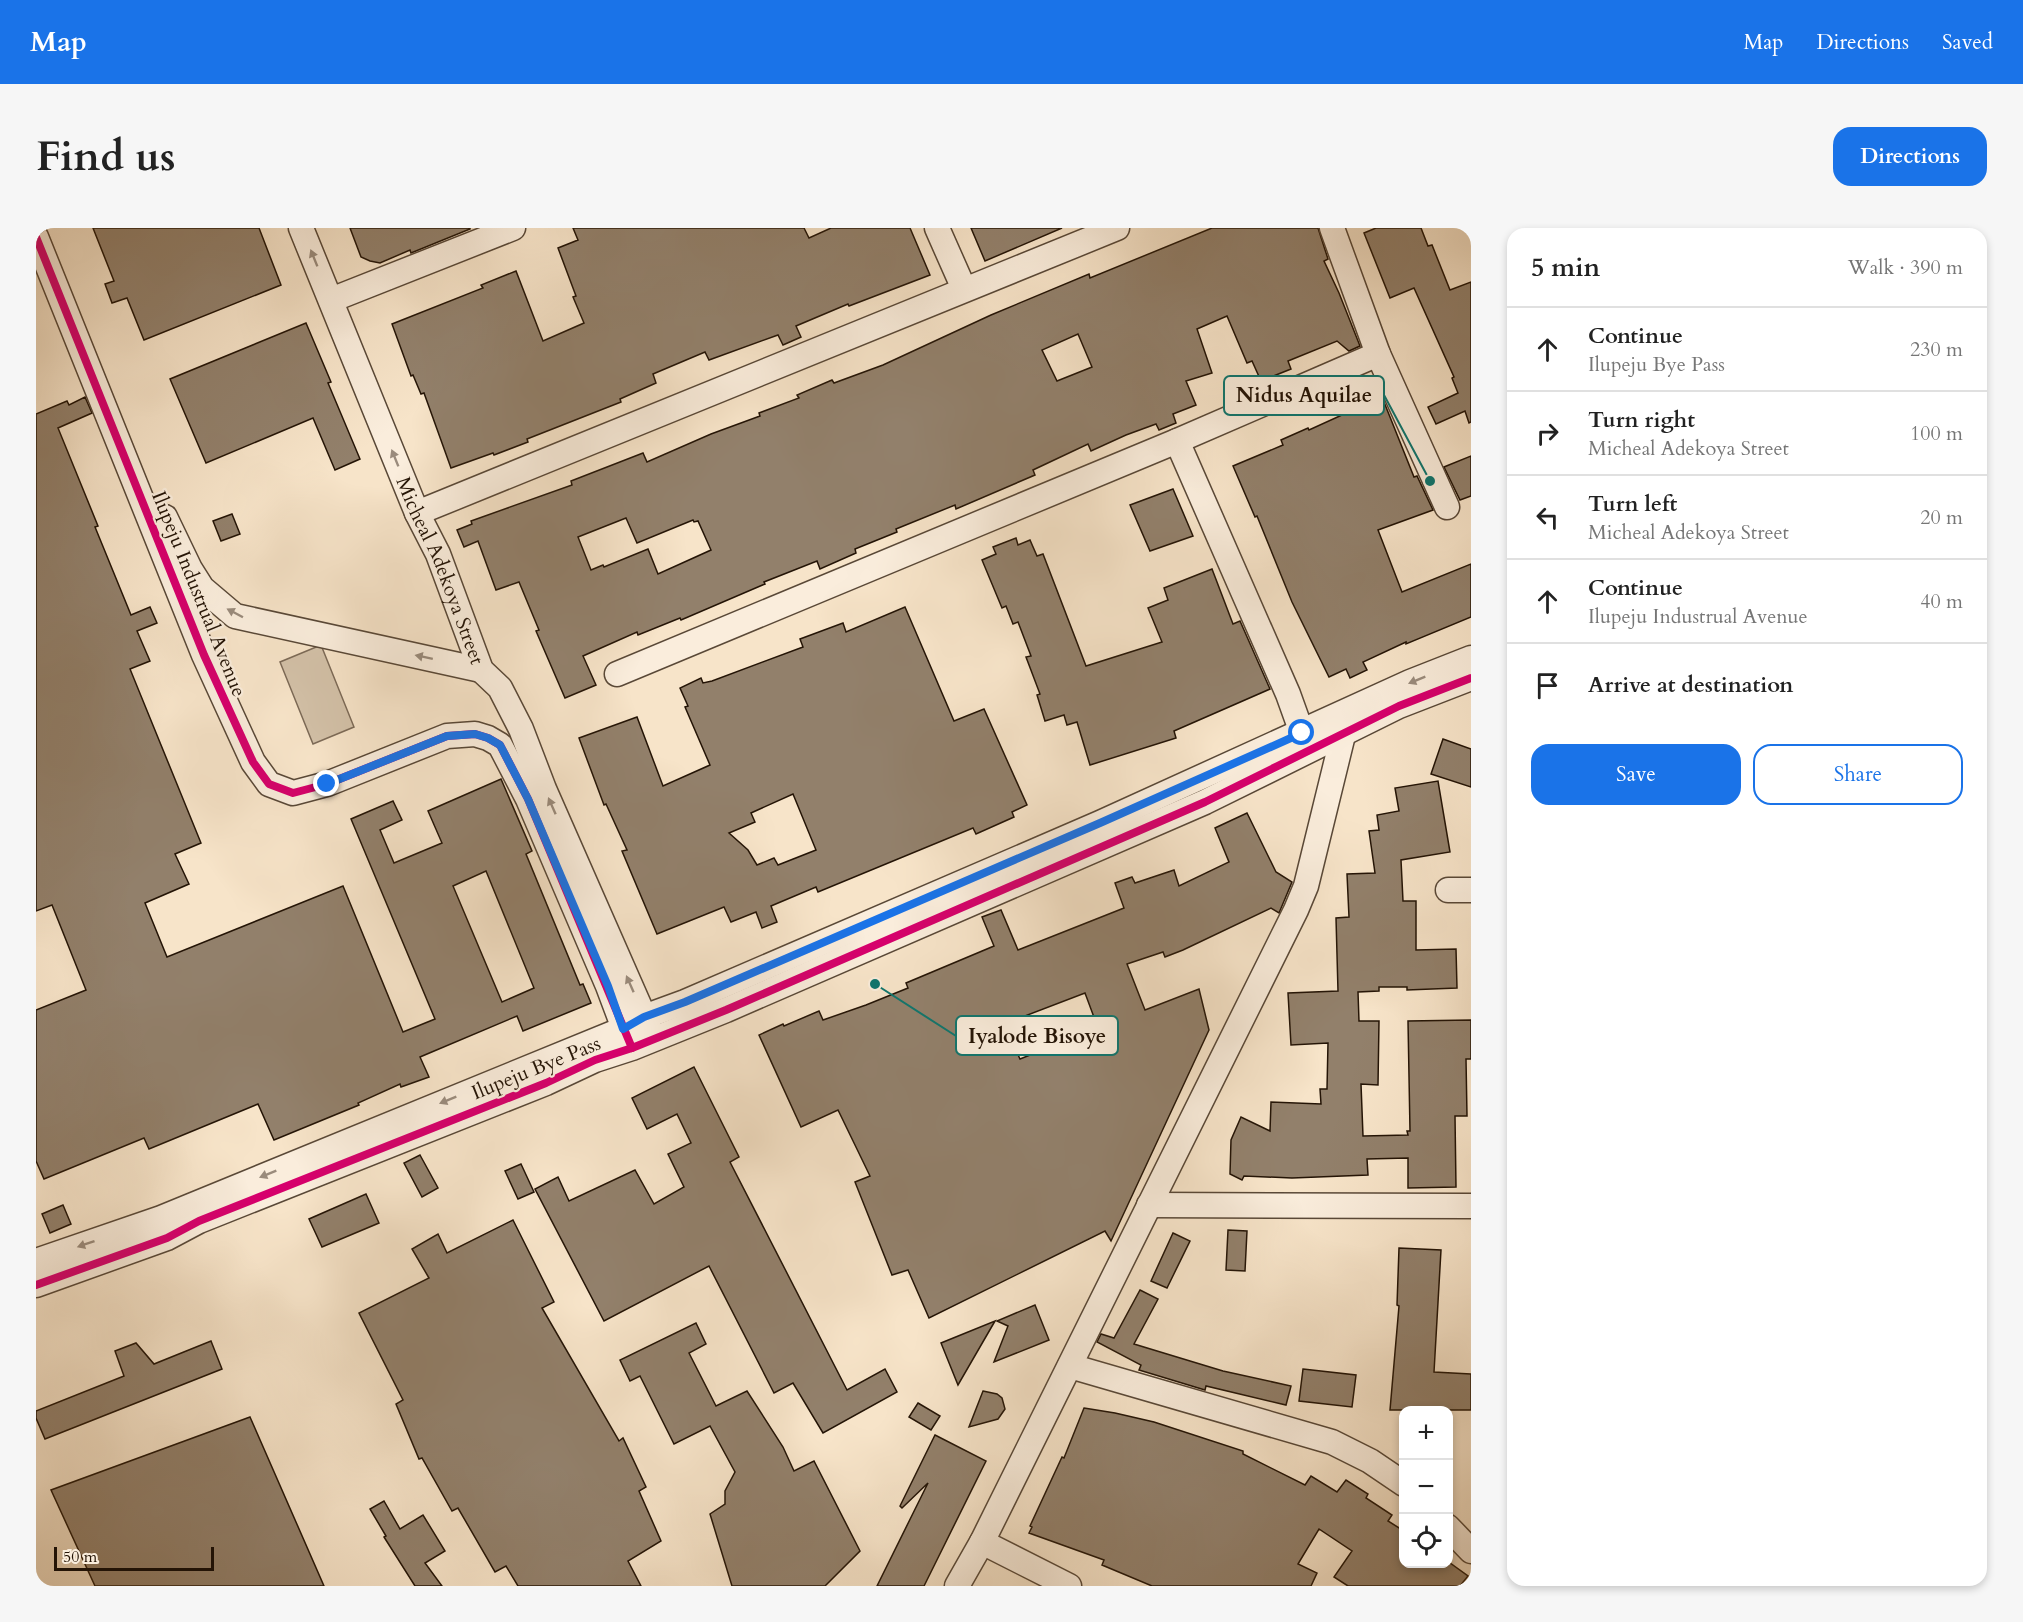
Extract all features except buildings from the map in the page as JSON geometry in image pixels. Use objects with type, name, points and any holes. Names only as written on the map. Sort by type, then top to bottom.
[{"type":"street","name":"Ilupeju Industrual Avenue","points":[[44,228],[152,491],[190,569],[202,588],[235,616],[481,670]]},
{"type":"street","name":"Micheal Adekoya Street","points":[[302,228],[417,513],[438,554],[481,670],[500,688],[521,729],[544,789],[649,1028]]},
{"type":"street","points":[[331,300],[513,228]]},
{"type":"street","points":[[937,228],[964,289]]},
{"type":"street","points":[[417,513],[1117,228]]},
{"type":"street","points":[[1332,228],[1378,354],[1447,507]]},
{"type":"street","name":"Ilupeju Industrual Avenue","points":[[36,237],[204,655],[253,762],[269,784],[293,793],[327,784],[447,736],[475,734],[500,745],[528,799],[608,986],[627,1038]]},
{"type":"street","points":[[617,674],[1177,441],[1378,354]]},
{"type":"street","points":[[1177,441],[1283,683],[1302,733]]},
{"type":"street","name":"Ilupeju Bye Pass","points":[[649,1028],[726,1010],[1205,802],[1343,724],[1410,682],[1471,658]]},
{"type":"street","name":"Ilupeju Bye Pass","points":[[36,1261],[161,1218],[627,1038],[649,1028],[696,997],[1302,733],[1343,724],[1399,706],[1471,678]]},
{"type":"street","points":[[957,1586],[982,1542],[1296,910],[1306,886],[1343,724]]},
{"type":"street","name":"Ilupeju Bye Pass","points":[[36,1285],[166,1238],[199,1221],[546,1083],[595,1060],[627,1038]]},
{"type":"street","points":[[1149,1205],[1471,1206]]},
{"type":"street","points":[[1070,1366],[1332,1442],[1370,1461],[1399,1481]]},
{"type":"street","points":[[1453,1531],[1471,1551]]},
{"type":"street","points":[[982,1542],[1069,1586]]},
{"type":"shaded area","points":[[321,645],[354,727],[313,744],[280,662]]},
{"type":"cycle path","points":[[36,237],[204,655],[253,762],[269,784],[293,793],[327,784],[447,736],[475,734],[500,745],[528,799],[632,1048]]},
{"type":"cycle path","points":[[36,1285],[167,1238],[199,1221],[546,1083],[595,1060],[632,1048],[726,1010],[1205,802],[1399,706],[1471,678]]},
{"type":"place","name":"Nidus Aquilae","points":[[1430,481]]},
{"type":"place","name":"Iyalode Bisoye","points":[[875,984]]},
{"type":"route","points":[[327,784],[447,736],[475,734],[500,745],[528,799],[608,986],[623,1029],[644,1017],[685,1002],[1100,823],[1302,733]]}]
